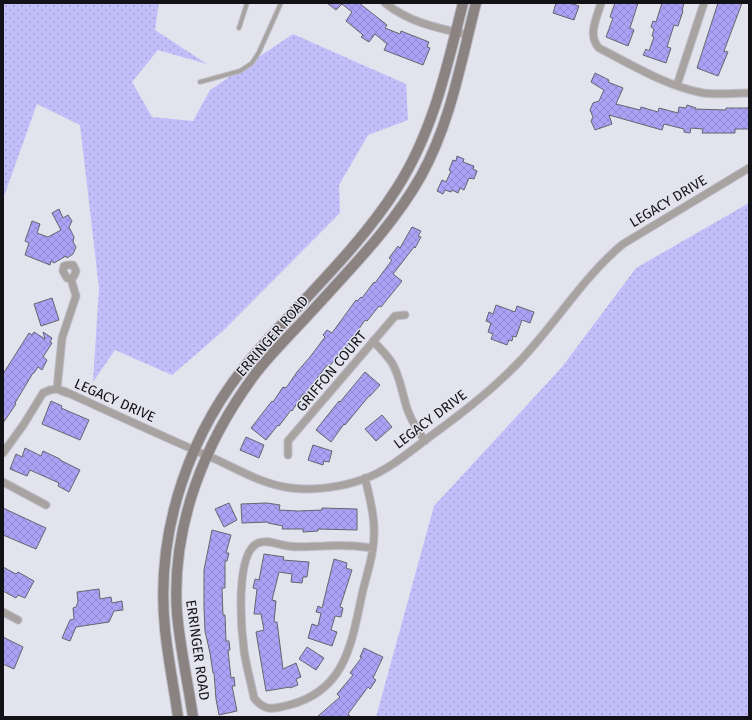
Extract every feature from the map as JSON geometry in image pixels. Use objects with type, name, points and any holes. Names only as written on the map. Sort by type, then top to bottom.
[{"type":"main road","name":"ERRINGER ROAD","points":[[178,717],[165,629],[164,578],[168,542],[174,510],[180,486],[194,450],[214,410],[238,374],[352,247],[379,215],[398,187],[430,123],[463,3]]},
{"type":"main road","name":"ERRINGER ROAD","points":[[193,717],[181,648],[176,590],[179,554],[185,521],[194,486],[222,424],[257,371],[382,233],[403,205],[422,175],[438,138],[450,104],[462,63],[476,3]]},
{"type":"street","points":[[385,3],[408,18],[423,24],[468,35]]},
{"type":"street","points":[[601,3],[593,32],[593,38],[599,48],[658,79],[677,85],[704,93],[749,93]]},
{"type":"street","points":[[677,85],[704,3]]},
{"type":"street","name":"LEGACY DRIVE","points":[[60,390],[269,482],[290,488],[326,487],[346,484],[365,478],[392,463],[425,441],[488,392],[517,364],[544,334],[603,262],[623,244],[749,168]]},
{"type":"street","points":[[3,453],[24,424],[43,393],[50,390],[60,390],[62,338],[76,296],[71,279]]},
{"type":"street","name":"GRIFFON COURT","points":[[288,455],[288,441],[395,316],[405,315]]},
{"type":"street","points":[[373,342],[383,351],[392,363],[398,376],[407,410],[416,429],[425,441]]},
{"type":"street","points":[[365,478],[373,515],[373,548],[349,651],[333,678],[322,689],[308,698],[294,704],[274,709],[265,708],[254,698],[244,652],[241,624],[241,596],[244,568],[246,557],[252,547],[259,542],[267,541],[288,546],[349,546],[373,548]]},
{"type":"street","points":[[3,482],[46,505]]},
{"type":"street","points":[[3,612],[18,620]]},
{"type":"lane","points":[[239,28],[247,3]]},
{"type":"lane","points":[[200,82],[240,71],[252,63],[259,52],[281,3]]},
{"type":"shaded area","points":[[3,3],[159,3],[155,30],[207,64],[158,50],[132,82],[152,117],[193,121],[210,90],[293,34],[406,84],[408,120],[368,135],[339,185],[340,213],[223,331],[172,375],[115,350],[93,382],[99,288],[80,125],[37,104],[3,199]]},
{"type":"shaded area","points":[[749,203],[749,717],[376,717],[434,506],[562,367],[636,268]]},
{"type":"building","points":[[327,3],[359,3],[387,25],[385,28],[400,34],[401,31],[429,42],[427,47],[430,48],[423,65],[384,50],[387,44],[375,34],[369,42],[361,37],[363,35],[346,21],[352,12],[342,4],[336,10]]},
{"type":"building","points":[[556,3],[570,3],[579,6],[574,20],[553,13]]},
{"type":"building","points":[[615,3],[638,3],[630,28],[634,30],[628,46],[606,37],[613,18],[610,17]]},
{"type":"building","points":[[662,3],[684,3],[678,26],[674,25],[667,47],[671,48],[666,63],[643,55],[646,49],[649,51],[654,37],[652,36],[654,29],[651,27],[653,21],[656,22]]},
{"type":"building","points":[[718,3],[742,3],[724,51],[728,52],[718,76],[697,68]]},
{"type":"building","points":[[595,73],[609,80],[608,82],[623,88],[616,104],[640,110],[641,107],[658,112],[659,108],[678,113],[679,107],[686,108],[687,105],[696,108],[695,109],[726,110],[726,108],[749,108],[749,129],[735,129],[735,133],[702,133],[703,129],[691,128],[690,133],[684,132],[684,129],[664,124],[662,130],[609,115],[612,124],[595,130],[591,121],[593,117],[590,110],[593,103],[599,101],[604,90],[591,82]]},
{"type":"building","points":[[457,156],[464,159],[463,162],[474,166],[473,169],[477,171],[474,179],[469,178],[464,190],[460,188],[458,193],[452,190],[451,192],[445,190],[443,194],[437,191],[442,180],[446,182],[451,171],[449,170],[453,160],[456,161]]},
{"type":"building","points":[[59,209],[63,218],[68,215],[72,221],[69,227],[74,237],[73,242],[76,247],[73,254],[54,263],[51,261],[50,265],[25,255],[29,243],[25,241],[32,221],[40,224],[37,233],[48,237],[61,230],[52,213]]},
{"type":"building","points":[[412,227],[421,231],[418,236],[421,237],[415,248],[414,247],[393,274],[402,281],[381,307],[379,306],[367,321],[365,320],[343,352],[341,351],[329,367],[327,365],[309,389],[310,390],[306,396],[303,394],[292,411],[291,410],[266,440],[251,428],[272,401],[273,402],[283,387],[286,388],[325,337],[323,335],[327,330],[332,333],[356,300],[357,301],[361,297],[362,298],[374,282],[375,283],[392,260],[389,258],[398,246],[400,248]]},
{"type":"building","points":[[52,298],[59,320],[41,326],[34,304]]},
{"type":"building","points":[[496,305],[515,312],[517,306],[534,312],[530,323],[522,320],[516,337],[513,336],[512,341],[509,340],[507,345],[491,339],[493,334],[488,332],[491,323],[486,321],[489,312],[493,314]]},
{"type":"building","points":[[34,332],[45,339],[43,332],[52,338],[50,342],[52,343],[43,357],[47,360],[42,370],[38,367],[33,373],[15,403],[16,404],[3,423],[3,374],[29,333],[32,335]]},
{"type":"building","points":[[365,372],[380,385],[345,425],[344,424],[331,442],[316,430]]},
{"type":"building","points":[[51,401],[62,406],[61,408],[89,420],[80,440],[42,424]]},
{"type":"building","points":[[382,415],[392,427],[376,441],[365,429]]},
{"type":"building","points":[[246,437],[264,445],[259,458],[240,450]]},
{"type":"building","points":[[313,445],[332,451],[329,462],[324,461],[323,465],[308,460]]},
{"type":"building","points":[[25,448],[41,456],[43,451],[80,470],[69,492],[58,486],[59,483],[30,470],[27,476],[10,469],[16,454],[22,457]]},
{"type":"building","points":[[229,503],[237,520],[224,527],[215,509]]},
{"type":"building","points":[[267,503],[280,505],[279,510],[322,510],[322,508],[357,509],[357,530],[318,529],[318,531],[303,532],[303,529],[282,529],[283,526],[268,522],[242,523],[241,504]]},
{"type":"building","points":[[3,508],[46,528],[36,549],[3,535]]},
{"type":"building","points":[[212,530],[231,535],[226,553],[229,553],[227,561],[225,561],[225,588],[222,588],[226,641],[229,641],[230,650],[228,650],[231,678],[234,677],[235,686],[232,686],[237,711],[219,715],[214,673],[205,631],[204,608],[204,570]]},
{"type":"building","points":[[264,554],[284,557],[283,560],[309,562],[307,577],[303,577],[302,583],[291,582],[292,574],[279,572],[272,600],[276,601],[274,622],[277,622],[283,669],[296,663],[301,677],[296,679],[298,685],[290,688],[266,691],[256,632],[264,630],[261,614],[254,614],[257,589],[253,588],[255,579],[259,580]]},
{"type":"building","points":[[334,559],[347,563],[346,568],[352,570],[340,607],[343,608],[341,617],[335,616],[331,630],[337,632],[332,646],[308,638],[312,624],[318,626],[321,613],[316,612],[318,606],[322,608]]},
{"type":"building","points":[[3,567],[16,574],[18,572],[34,581],[25,598],[18,595],[16,598],[3,591]]},
{"type":"building","points":[[99,589],[100,599],[111,597],[112,603],[122,601],[123,610],[114,611],[109,622],[76,627],[70,641],[62,638],[70,620],[74,619],[73,608],[76,607],[78,602],[77,592]]},
{"type":"building","points":[[3,637],[23,647],[14,669],[3,664]]},
{"type":"building","points":[[307,647],[324,658],[316,670],[299,659]]},
{"type":"building","points":[[364,648],[383,657],[373,678],[376,680],[370,689],[368,687],[348,714],[351,717],[317,717],[340,697],[337,694],[353,675],[350,673],[362,657],[360,657]]}]
